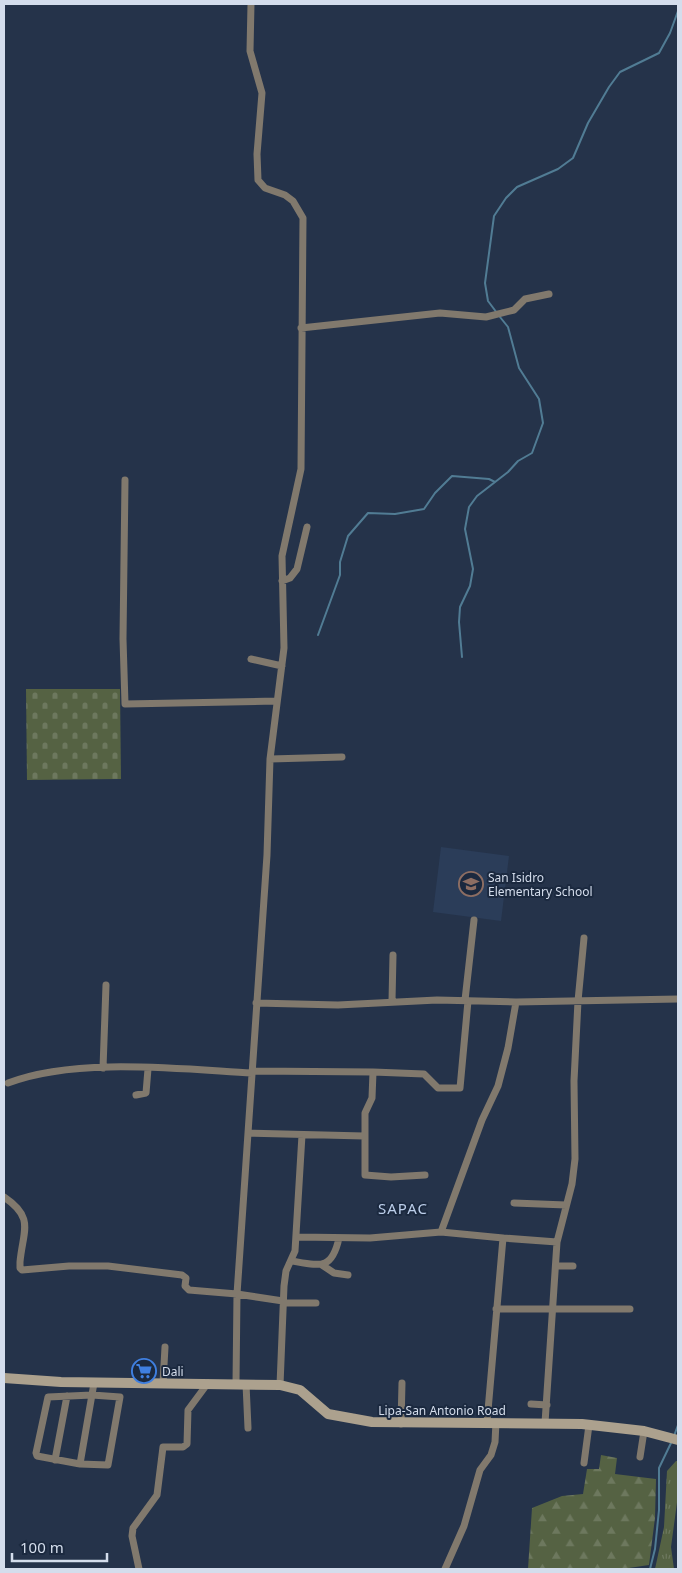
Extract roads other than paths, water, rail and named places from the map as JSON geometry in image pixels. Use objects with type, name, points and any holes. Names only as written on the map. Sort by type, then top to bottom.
[{"type":"main road","name":"Lipa-San Antonio Road","points":[[4,1378],[94,1382],[280,1385],[300,1390],[322,1410],[336,1417],[401,1424],[492,1422],[589,1425],[644,1431],[678,1440]]},
{"type":"street","points":[[248,1428],[241,1383],[237,1294],[267,855],[270,759],[282,666],[282,556],[301,469],[303,218],[293,201],[259,184],[257,173],[262,93],[250,51],[251,4]]},
{"type":"street","points":[[301,328],[440,313],[480,317],[514,310],[525,299],[549,294]]},
{"type":"street","points":[[124,480],[123,639],[125,704],[276,701]]},
{"type":"street","points":[[282,581],[290,578],[297,569],[307,527]]},
{"type":"street","points":[[251,659],[282,666]]},
{"type":"street","points":[[270,759],[342,757]]},
{"type":"street","points":[[8,1083],[49,1071],[103,1068],[424,1074],[438,1088],[460,1088],[474,920]]},
{"type":"street","points":[[545,1423],[554,1311],[557,1242],[575,1159],[574,1081],[578,1001],[584,938]]},
{"type":"street","points":[[392,955],[392,1001]]},
{"type":"street","points":[[103,1068],[106,985]]},
{"type":"street","points":[[256,1003],[338,1005],[392,1001],[516,1002],[678,999]]},
{"type":"street","points":[[441,1232],[482,1120],[498,1086],[508,1048],[516,1002]]},
{"type":"street","points":[[136,1095],[146,1093],[148,1069]]},
{"type":"street","points":[[373,1072],[372,1098],[365,1113],[365,1175],[391,1177],[425,1175]]},
{"type":"street","points":[[248,1132],[364,1136]]},
{"type":"street","points":[[280,1385],[283,1302],[286,1272],[292,1261],[297,1237],[302,1135]]},
{"type":"street","points":[[4,1196],[23,1212],[25,1221],[20,1262],[22,1270],[108,1266],[182,1275],[186,1278],[186,1289],[189,1290],[237,1294],[283,1302],[316,1303]]},
{"type":"street","points":[[514,1203],[566,1205]]},
{"type":"street","points":[[297,1237],[370,1238],[441,1232],[557,1242]]},
{"type":"street","points":[[322,1265],[335,1256],[339,1238]]},
{"type":"street","points":[[445,1569],[464,1526],[480,1470],[492,1455],[495,1442],[492,1422],[496,1309],[503,1238]]},
{"type":"street","points":[[292,1261],[322,1265],[334,1273],[348,1275]]},
{"type":"street","points":[[556,1266],[573,1266]]},
{"type":"street","points":[[496,1309],[554,1311],[630,1309]]},
{"type":"street","points":[[163,1383],[165,1347]]},
{"type":"street","points":[[80,1464],[94,1382]]},
{"type":"street","points":[[401,1424],[402,1382]]},
{"type":"street","points":[[139,1569],[132,1536],[133,1528],[157,1495],[163,1447],[183,1447],[188,1444],[188,1410],[208,1383]]},
{"type":"street","points":[[92,1395],[121,1399],[109,1463],[104,1466],[80,1464],[37,1456],[36,1453],[48,1397],[92,1395]]},
{"type":"street","points":[[55,1460],[67,1396]]},
{"type":"street","points":[[531,1404],[547,1405]]},
{"type":"street","points":[[584,1463],[589,1425]]},
{"type":"street","points":[[640,1457],[644,1431]]},
{"type":"waterway","points":[[497,313],[488,301],[485,283],[494,216],[506,198],[517,187],[558,169],[573,158],[588,123],[609,87],[620,72],[659,53],[670,33],[678,11]]},
{"type":"waterway","points":[[462,657],[459,622],[460,607],[470,586],[473,569],[465,529],[469,507],[477,496],[508,472],[518,461],[532,453],[543,423],[539,399],[519,368],[508,327],[500,317]]},
{"type":"waterway","points":[[318,635],[340,575],[340,562],[348,536],[368,513],[395,514],[424,509],[435,493],[452,476],[489,479],[495,482]]},
{"type":"waterway","points":[[674,1436],[678,1425]]},
{"type":"waterway","points":[[650,1569],[655,1549],[659,1510],[659,1468],[671,1443]]},
{"type":"place","name":"San Isidro Elementary School","points":[[471,884]]},
{"type":"place","name":"Dali","points":[[144,1371]]},
{"type":"district","name":"SAPAC","points":[[403,1208]]}]
